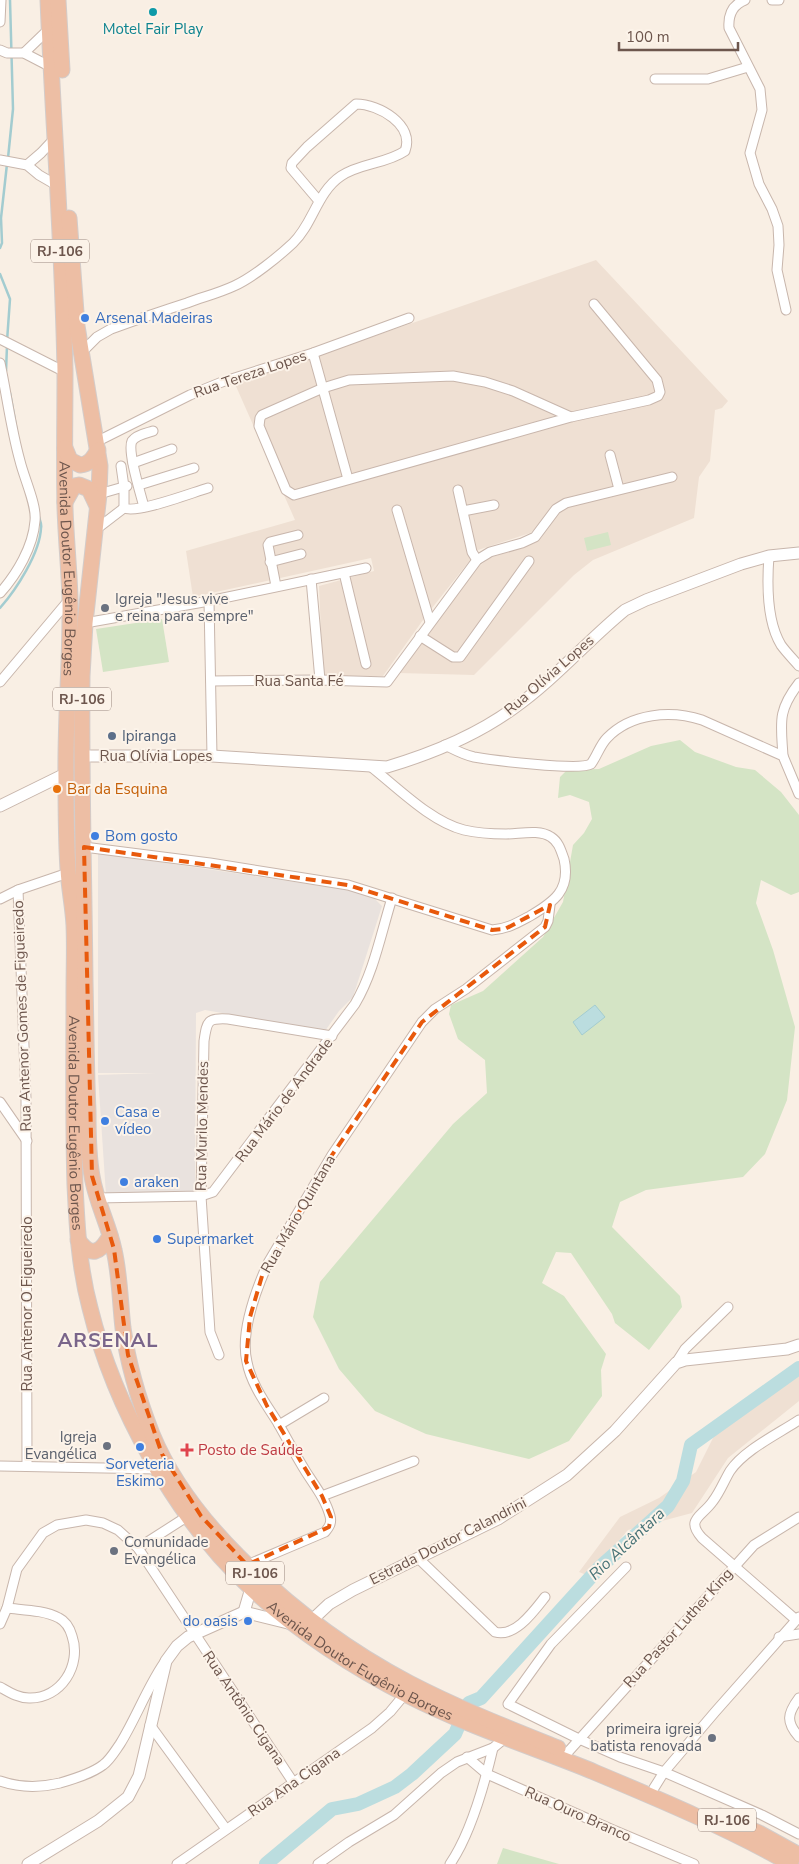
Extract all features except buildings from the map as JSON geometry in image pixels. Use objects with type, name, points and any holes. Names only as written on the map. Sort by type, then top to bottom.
[{"type":"highway","name":"Avenida Doutor Eugênio Borges","points":[[48,0],[56,138],[65,372],[65,502],[70,600],[66,774],[68,873],[74,926],[73,1120],[78,1240],[82,1273],[90,1310],[106,1362],[126,1410],[157,1469],[188,1516],[215,1550],[251,1588],[304,1623],[380,1667],[429,1699],[490,1726],[568,1752],[654,1788],[759,1833],[799,1855]]},
{"type":"highway","name":"Avenida Doutor Eugênio Borges","points":[[58,0],[74,304],[100,466],[85,622],[82,676],[88,1142],[97,1198],[110,1236],[117,1266],[123,1328],[128,1355],[153,1436],[171,1471],[201,1516],[247,1565],[283,1599],[304,1623],[363,1669],[406,1694],[429,1699]]},
{"type":"highway","points":[[64,446],[70,460],[77,464],[88,463],[92,460],[97,446]]},
{"type":"highway","points":[[65,502],[74,486],[79,484],[89,489],[98,500]]},
{"type":"highway","points":[[78,1240],[85,1249],[93,1251],[102,1248],[110,1236]]},
{"type":"highway","name":"Avenida Doutor Eugênio Borges","points":[[490,1726],[499,1743],[586,1769],[720,1827],[760,1846],[791,1864]]},
{"type":"street","points":[[0,0],[0,22]]},
{"type":"street","points":[[745,0],[737,5],[728,18],[729,28],[760,89],[762,110],[750,152],[759,184],[772,209],[778,226],[776,270],[786,310]]},
{"type":"street","points":[[772,0],[779,0]]},
{"type":"street","points":[[11,52],[49,29]]},
{"type":"street","points":[[11,52],[51,67]]},
{"type":"street","points":[[655,78],[708,79],[748,67]]},
{"type":"street","points":[[82,352],[97,337],[111,328],[222,291],[250,277],[292,244],[306,228],[319,201],[340,176],[397,156],[405,151],[407,138],[400,124],[388,115],[370,107],[356,104],[307,147],[292,163],[291,168],[319,201]]},
{"type":"street","points":[[27,165],[56,138]]},
{"type":"street","points":[[6,161],[27,165],[39,176],[58,186]]},
{"type":"street","points":[[571,417],[513,391],[468,378],[444,377],[349,380],[323,388],[262,415],[259,426],[286,490],[289,493],[297,494],[571,417],[648,400],[658,396],[660,392],[657,380],[594,304]]},
{"type":"street","name":"Rua Tereza Lopes","points":[[97,446],[190,395],[214,385],[261,368],[313,353],[409,318]]},
{"type":"street","points":[[2,340],[65,372]]},
{"type":"street","points":[[313,353],[348,479]]},
{"type":"street","points":[[0,363],[19,460],[36,519],[28,549],[0,593]]},
{"type":"street","points":[[144,507],[133,463],[131,446],[134,440],[153,431]]},
{"type":"street","points":[[133,463],[172,449]]},
{"type":"street","points":[[610,455],[619,489]]},
{"type":"street","points":[[122,466],[124,508]]},
{"type":"street","points":[[98,500],[124,487],[194,468]]},
{"type":"street","points":[[529,562],[460,657],[453,657],[420,636],[477,560],[490,552],[522,543],[535,537],[556,509],[566,503],[672,478]]},
{"type":"street","points":[[124,508],[131,510],[144,507],[208,488]]},
{"type":"street","points":[[458,490],[472,552],[477,560]]},
{"type":"street","points":[[463,511],[494,505]]},
{"type":"street","points":[[94,531],[124,508]]},
{"type":"street","points":[[397,510],[430,622]]},
{"type":"street","points":[[276,586],[267,549],[270,542],[298,534]]},
{"type":"street","name":"Rua Olívia Lopes","points":[[82,756],[212,756],[387,767],[445,746],[486,726],[514,709],[626,610],[646,600],[741,564],[768,556],[799,553]]},
{"type":"street","points":[[270,562],[301,554]]},
{"type":"street","points":[[768,556],[768,586],[772,617],[781,644],[799,666]]},
{"type":"street","points":[[85,622],[209,601],[366,568]]},
{"type":"street","points":[[344,573],[366,664]]},
{"type":"street","points":[[311,580],[320,680]]},
{"type":"street","points":[[0,682],[70,600]]},
{"type":"street","points":[[209,601],[212,756]]},
{"type":"street","name":"Rua Santa Fé","points":[[211,681],[320,680],[387,682],[420,636]]},
{"type":"street","points":[[799,683],[785,704],[782,713],[783,756],[799,794]]},
{"type":"street","points":[[445,746],[475,757],[581,767],[590,764],[607,737],[626,723],[654,715],[682,716],[702,720],[783,756]]},
{"type":"street","points":[[84,847],[210,863],[348,885],[492,930],[505,929],[550,904],[560,893],[565,881],[566,870],[559,844],[553,838],[539,833],[505,834],[463,830],[442,822],[370,766]]},
{"type":"street","points":[[1,803],[66,774]]},
{"type":"street","points":[[0,899],[18,890],[68,873]]},
{"type":"street","name":"Rua Antenor Gomes de Figueiredo","points":[[18,890],[27,1141]]},
{"type":"street","name":"Rua Mário de Andrade","points":[[201,1196],[209,1194],[217,1188],[332,1036],[362,992],[372,967],[392,898]]},
{"type":"street","name":"Rua Mário Quintana","points":[[247,1565],[324,1532],[329,1527],[331,1516],[322,1496],[253,1380],[246,1361],[245,1345],[250,1317],[262,1276],[332,1155],[422,1022],[435,1009],[466,989],[545,927],[548,921],[550,904]]},
{"type":"street","name":"Rua Murilo Mendes","points":[[219,1356],[209,1326],[201,1196],[204,1041],[207,1023],[212,1019],[228,1019],[332,1036]]},
{"type":"street","points":[[0,1102],[27,1141]]},
{"type":"street","name":"Rua Antenor O Figueiredo","points":[[27,1141],[27,1466]]},
{"type":"street","points":[[97,1198],[201,1196]]},
{"type":"street","name":"Estrada Doutor Calandrini","points":[[304,1623],[329,1604],[498,1519],[567,1475],[615,1431],[676,1363],[685,1349],[728,1307]]},
{"type":"street","points":[[676,1363],[799,1345]]},
{"type":"street","points":[[279,1425],[324,1398]]},
{"type":"street","points":[[654,1788],[664,1772],[797,1618],[702,1538],[694,1530],[694,1522],[712,1503],[731,1471],[740,1460],[799,1420]]},
{"type":"street","points":[[322,1496],[414,1461]]},
{"type":"street","points":[[0,1466],[157,1469]]},
{"type":"street","points":[[138,1548],[188,1516]]},
{"type":"street","name":"Rua Pastor Luther King","points":[[568,1752],[754,1545],[799,1517]]},
{"type":"street","name":"Rua Antônio Cigana","points":[[0,1624],[7,1608],[17,1569],[43,1533],[57,1525],[86,1520],[118,1530],[138,1548],[293,1782]]},
{"type":"street","points":[[418,1558],[495,1632],[506,1633],[513,1630],[533,1612],[545,1597]]},
{"type":"street","points":[[626,1567],[551,1644],[508,1704],[578,1739],[620,1757],[664,1772],[762,1815],[799,1834]]},
{"type":"street","points":[[244,1612],[251,1588]]},
{"type":"street","points":[[0,1687],[14,1695],[30,1698],[50,1694],[60,1687],[71,1672],[74,1659],[75,1643],[69,1627],[60,1618],[44,1613],[7,1608]]},
{"type":"street","points":[[0,1781],[33,1787],[51,1785],[69,1781],[104,1765],[114,1753],[133,1722],[166,1661],[177,1646],[188,1637],[244,1612],[304,1623]]},
{"type":"street","points":[[779,1638],[799,1634]]},
{"type":"street","points":[[28,1864],[98,1821],[128,1797],[139,1776],[166,1661]]},
{"type":"street","name":"Rua Ana Cigana","points":[[177,1864],[372,1728],[406,1694]]},
{"type":"street","points":[[799,1698],[793,1706],[789,1718],[791,1728],[799,1737]]},
{"type":"street","points":[[150,1725],[226,1829]]},
{"type":"street","points":[[318,1864],[349,1842],[394,1815],[441,1773],[466,1757],[499,1743]]},
{"type":"street","points":[[450,1864],[468,1826],[499,1743]]},
{"type":"street","name":"Rua Ouro Branco","points":[[466,1757],[487,1774],[611,1830],[694,1864]]},
{"type":"street","points":[[759,1833],[762,1815]]},
{"type":"highlighted area","points":[[84,847],[348,885],[492,930],[505,929],[550,905],[545,927],[422,1022],[332,1155],[262,1276],[250,1317],[246,1361],[267,1406],[322,1496],[331,1517],[329,1527],[247,1565],[201,1516],[162,1454],[128,1355],[114,1249],[92,1176]]},
{"type":"shaded area","points":[[596,260],[728,401],[722,408],[715,410],[710,461],[699,477],[694,518],[593,560],[574,575],[474,675],[398,673],[479,566],[490,558],[534,543],[542,537],[535,529],[530,533],[472,552],[471,559],[428,613],[383,676],[323,676],[319,586],[374,571],[371,558],[193,597],[186,551],[295,520],[235,384]]},
{"type":"shaded area","points":[[98,853],[363,892],[372,896],[382,906],[353,997],[339,1011],[325,1031],[205,1010],[196,1013],[195,1191],[106,1195],[98,1075],[156,1073],[98,1073]]},
{"type":"shaded area","points":[[799,1375],[799,1401],[728,1458],[692,1513],[628,1530],[589,1576],[579,1572],[620,1517],[659,1498],[696,1472],[722,1420]]},
{"type":"green space","points":[[608,532],[611,545],[587,551],[584,538]]},
{"type":"green space","points":[[162,619],[169,662],[103,672],[96,629]]},
{"type":"green space","points":[[680,740],[695,752],[736,767],[755,770],[781,792],[799,815],[799,892],[791,895],[761,880],[756,903],[773,950],[795,1027],[787,1100],[765,1154],[743,1177],[646,1190],[620,1202],[612,1227],[680,1296],[682,1307],[649,1350],[615,1323],[612,1314],[571,1253],[556,1252],[542,1283],[564,1296],[606,1354],[601,1370],[602,1396],[569,1441],[529,1459],[426,1434],[375,1411],[339,1369],[313,1317],[320,1282],[453,1124],[487,1093],[485,1060],[458,1039],[449,1014],[451,1005],[483,991],[543,937],[563,902],[573,845],[584,833],[592,819],[589,802],[570,795],[558,798],[560,777],[567,770],[599,769],[651,746]]},
{"type":"green space","points":[[503,1848],[559,1864],[497,1864]]},
{"type":"water","points":[[595,1005],[605,1017],[582,1035],[573,1022]]},
{"type":"waterway","points":[[8,158],[13,109],[10,0]]},
{"type":"waterway","points":[[0,248],[2,243],[1,218],[7,164]]},
{"type":"waterway","points":[[0,274],[10,299],[7,341]]},
{"type":"waterway","points":[[6,371],[7,346]]},
{"type":"waterway","points":[[10,393],[17,432]]},
{"type":"waterway","points":[[0,608],[20,581],[32,560],[40,538],[41,525],[39,517]]},
{"type":"waterway","name":"Rio Alcântara","points":[[469,1703],[481,1698],[599,1568],[668,1506],[683,1481],[691,1445],[799,1368]]},
{"type":"waterway","name":"Rio Alcântara","points":[[266,1864],[332,1809],[358,1804],[395,1787],[412,1774],[455,1734],[458,1727]]},
{"type":"place","name":"Motel Fair Play","points":[[153,12]]},
{"type":"place","name":"Arsenal Madeiras","points":[[85,318]]},
{"type":"place","name":"Igreja \"Jesus vive e reina para sempre\"","points":[[105,608]]},
{"type":"place","name":"Ipiranga","points":[[112,736]]},
{"type":"place","name":"Bar da Esquina","points":[[57,789]]},
{"type":"place","name":"Bom gosto","points":[[95,836]]},
{"type":"place","name":"Casa e vídeo","points":[[105,1121]]},
{"type":"place","name":"araken","points":[[124,1182]]},
{"type":"place","name":"Supermarket","points":[[157,1239]]},
{"type":"place","name":"Igreja Evangélica","points":[[107,1446]]},
{"type":"place","name":"Sorveteria Eskimo","points":[[140,1447]]},
{"type":"place","name":"Posto de Saúde","points":[[187,1450]]},
{"type":"place","name":"Comunidade Evangélica","points":[[114,1551]]},
{"type":"place","name":"do oasis","points":[[248,1621]]},
{"type":"place","name":"primeira igreja batista renovada","points":[[712,1738]]},
{"type":"district","name":"ARSENAL","points":[[108,1340]]}]
